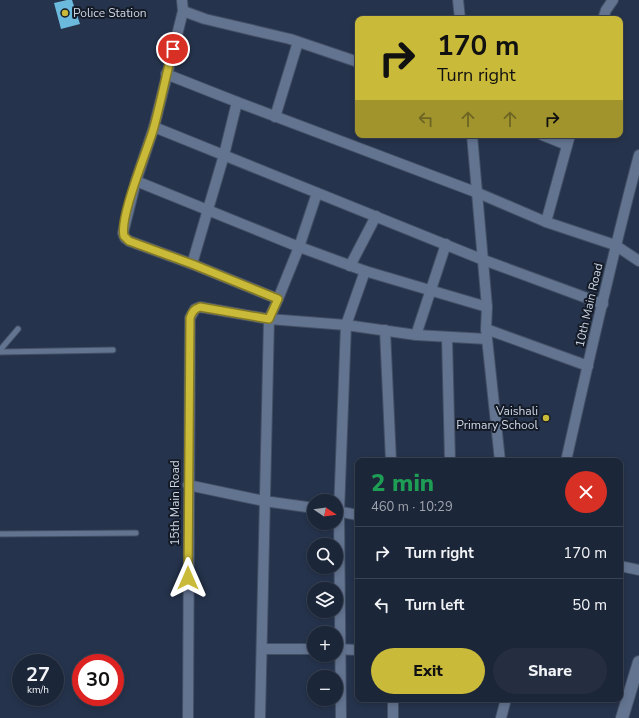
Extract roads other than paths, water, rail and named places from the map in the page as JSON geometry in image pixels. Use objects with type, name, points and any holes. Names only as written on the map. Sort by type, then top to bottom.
[{"type":"street","points":[[182,0],[183,11],[166,74],[154,127],[136,181],[123,227],[125,238],[278,299]]},
{"type":"street","points":[[458,0],[460,16]]},
{"type":"street","points":[[604,16],[613,0]]},
{"type":"street","points":[[183,11],[298,42],[355,61]]},
{"type":"street","points":[[275,117],[298,42]]},
{"type":"street","points":[[166,74],[275,117],[478,193],[546,222],[615,245],[639,261]]},
{"type":"street","points":[[192,264],[224,155],[237,102]]},
{"type":"street","points":[[154,127],[481,259],[603,304]]},
{"type":"street","points":[[472,138],[478,193],[481,259],[487,307],[487,334],[500,458]]},
{"type":"street","points":[[546,222],[568,140],[558,138]]},
{"type":"street","name":"10th Main Road","points":[[567,458],[603,304],[615,245],[639,155]]},
{"type":"street","points":[[136,181],[350,266],[431,292],[487,307]]},
{"type":"street","points":[[260,718],[263,649],[264,501],[269,319],[299,247],[318,192]]},
{"type":"street","points":[[350,266],[376,216]]},
{"type":"street","points":[[416,335],[446,244]]},
{"type":"street","points":[[338,494],[346,325],[365,271]]},
{"type":"street","name":"15th Main Road","points":[[188,718],[190,318],[195,309],[200,307],[269,319]]},
{"type":"street","points":[[269,319],[346,325],[416,335],[447,337],[487,334],[588,366]]},
{"type":"street","points":[[385,330],[391,458]]},
{"type":"street","points":[[447,337],[450,458]]},
{"type":"street","points":[[188,485],[264,501],[307,507]]},
{"type":"street","points":[[343,513],[355,515]]},
{"type":"street","points":[[337,530],[338,626]]},
{"type":"street","points":[[623,567],[639,570]]},
{"type":"street","points":[[263,649],[307,649]]},
{"type":"street","points":[[343,649],[355,650]]},
{"type":"street","points":[[339,662],[341,718]]},
{"type":"street","points":[[622,718],[639,662]]},
{"type":"street","points":[[393,702],[393,718]]},
{"type":"street","points":[[501,718],[505,702]]},
{"type":"lane","points":[[0,351],[18,329]]},
{"type":"lane","points":[[0,351],[113,350]]},
{"type":"lane","points":[[0,534],[136,532]]},
{"type":"place","name":"Police Station","points":[[65,13]]},
{"type":"place","name":"Vaishali Primary School","points":[[546,418]]}]
